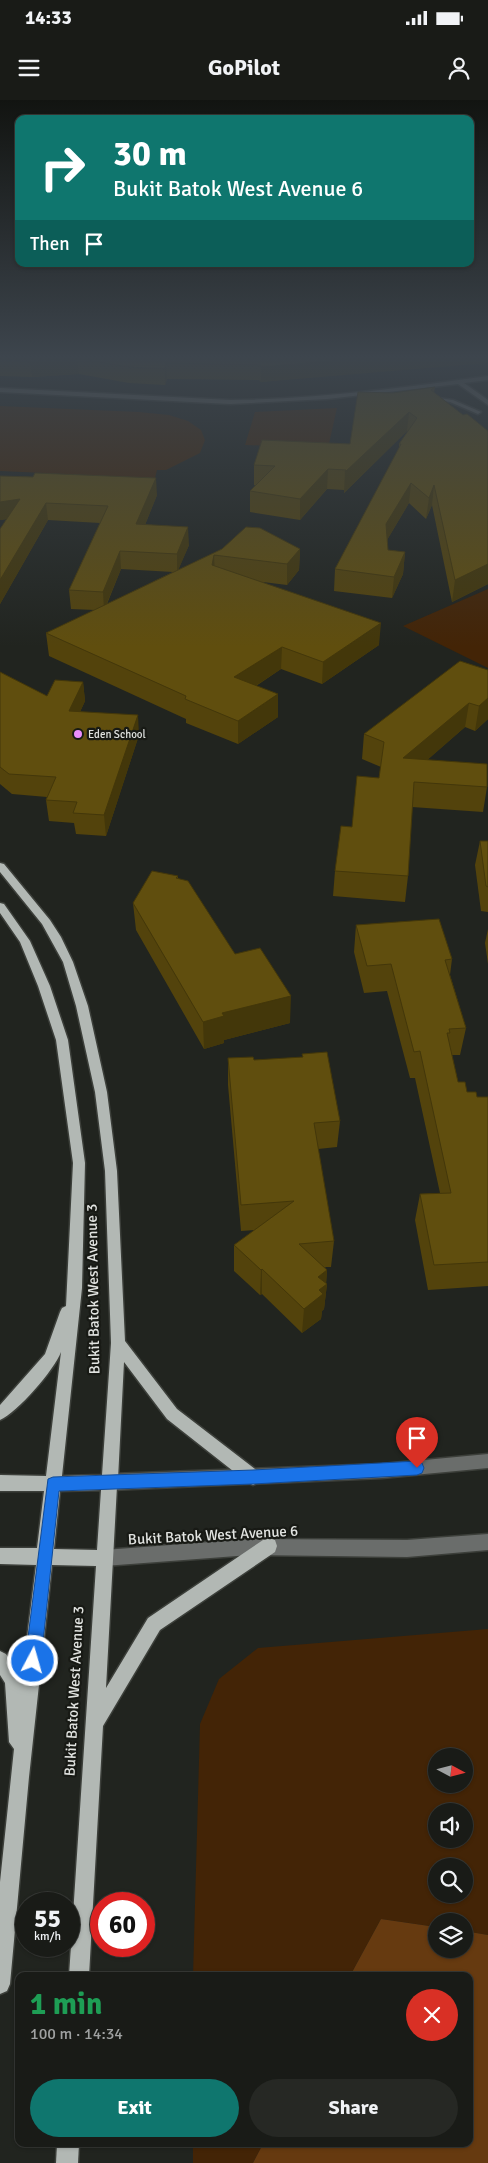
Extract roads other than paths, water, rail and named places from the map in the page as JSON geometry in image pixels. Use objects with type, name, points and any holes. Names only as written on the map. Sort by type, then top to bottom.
[{"type":"main road","name":"Bukit Batok West Avenue 3","points":[[0,866],[34,905],[56,936],[68,962],[82,1006],[101,1092],[111,1172],[118,1343],[111,1482],[104,1558],[79,1972]]},
{"type":"main road","name":"Bukit Batok West Avenue 3","points":[[0,906],[25,941],[44,986],[62,1040],[79,1163],[75,1288],[20,1777],[0,1984]]},
{"type":"main road","points":[[0,1413],[9,1407],[51,1358],[75,1288]]},
{"type":"main road","points":[[118,1343],[172,1414],[253,1477]]},
{"type":"main road","points":[[0,1483],[111,1482]]},
{"type":"main road","points":[[94,1725],[154,1624],[269,1546]]},
{"type":"main road","name":"Bukit Batok West Avenue 6","points":[[0,1556],[104,1558]]},
{"type":"main road","points":[[0,1660],[14,1680],[20,1777]]},
{"type":"main road","points":[[67,2163],[68,2147]]},
{"type":"street","points":[[111,1482],[382,1470],[488,1461]]},
{"type":"street","name":"Bukit Batok West Avenue 6","points":[[104,1558],[269,1546],[397,1549],[467,1546],[488,1542]]},
{"type":"place","name":"Eden School","points":[[78,734]]}]
